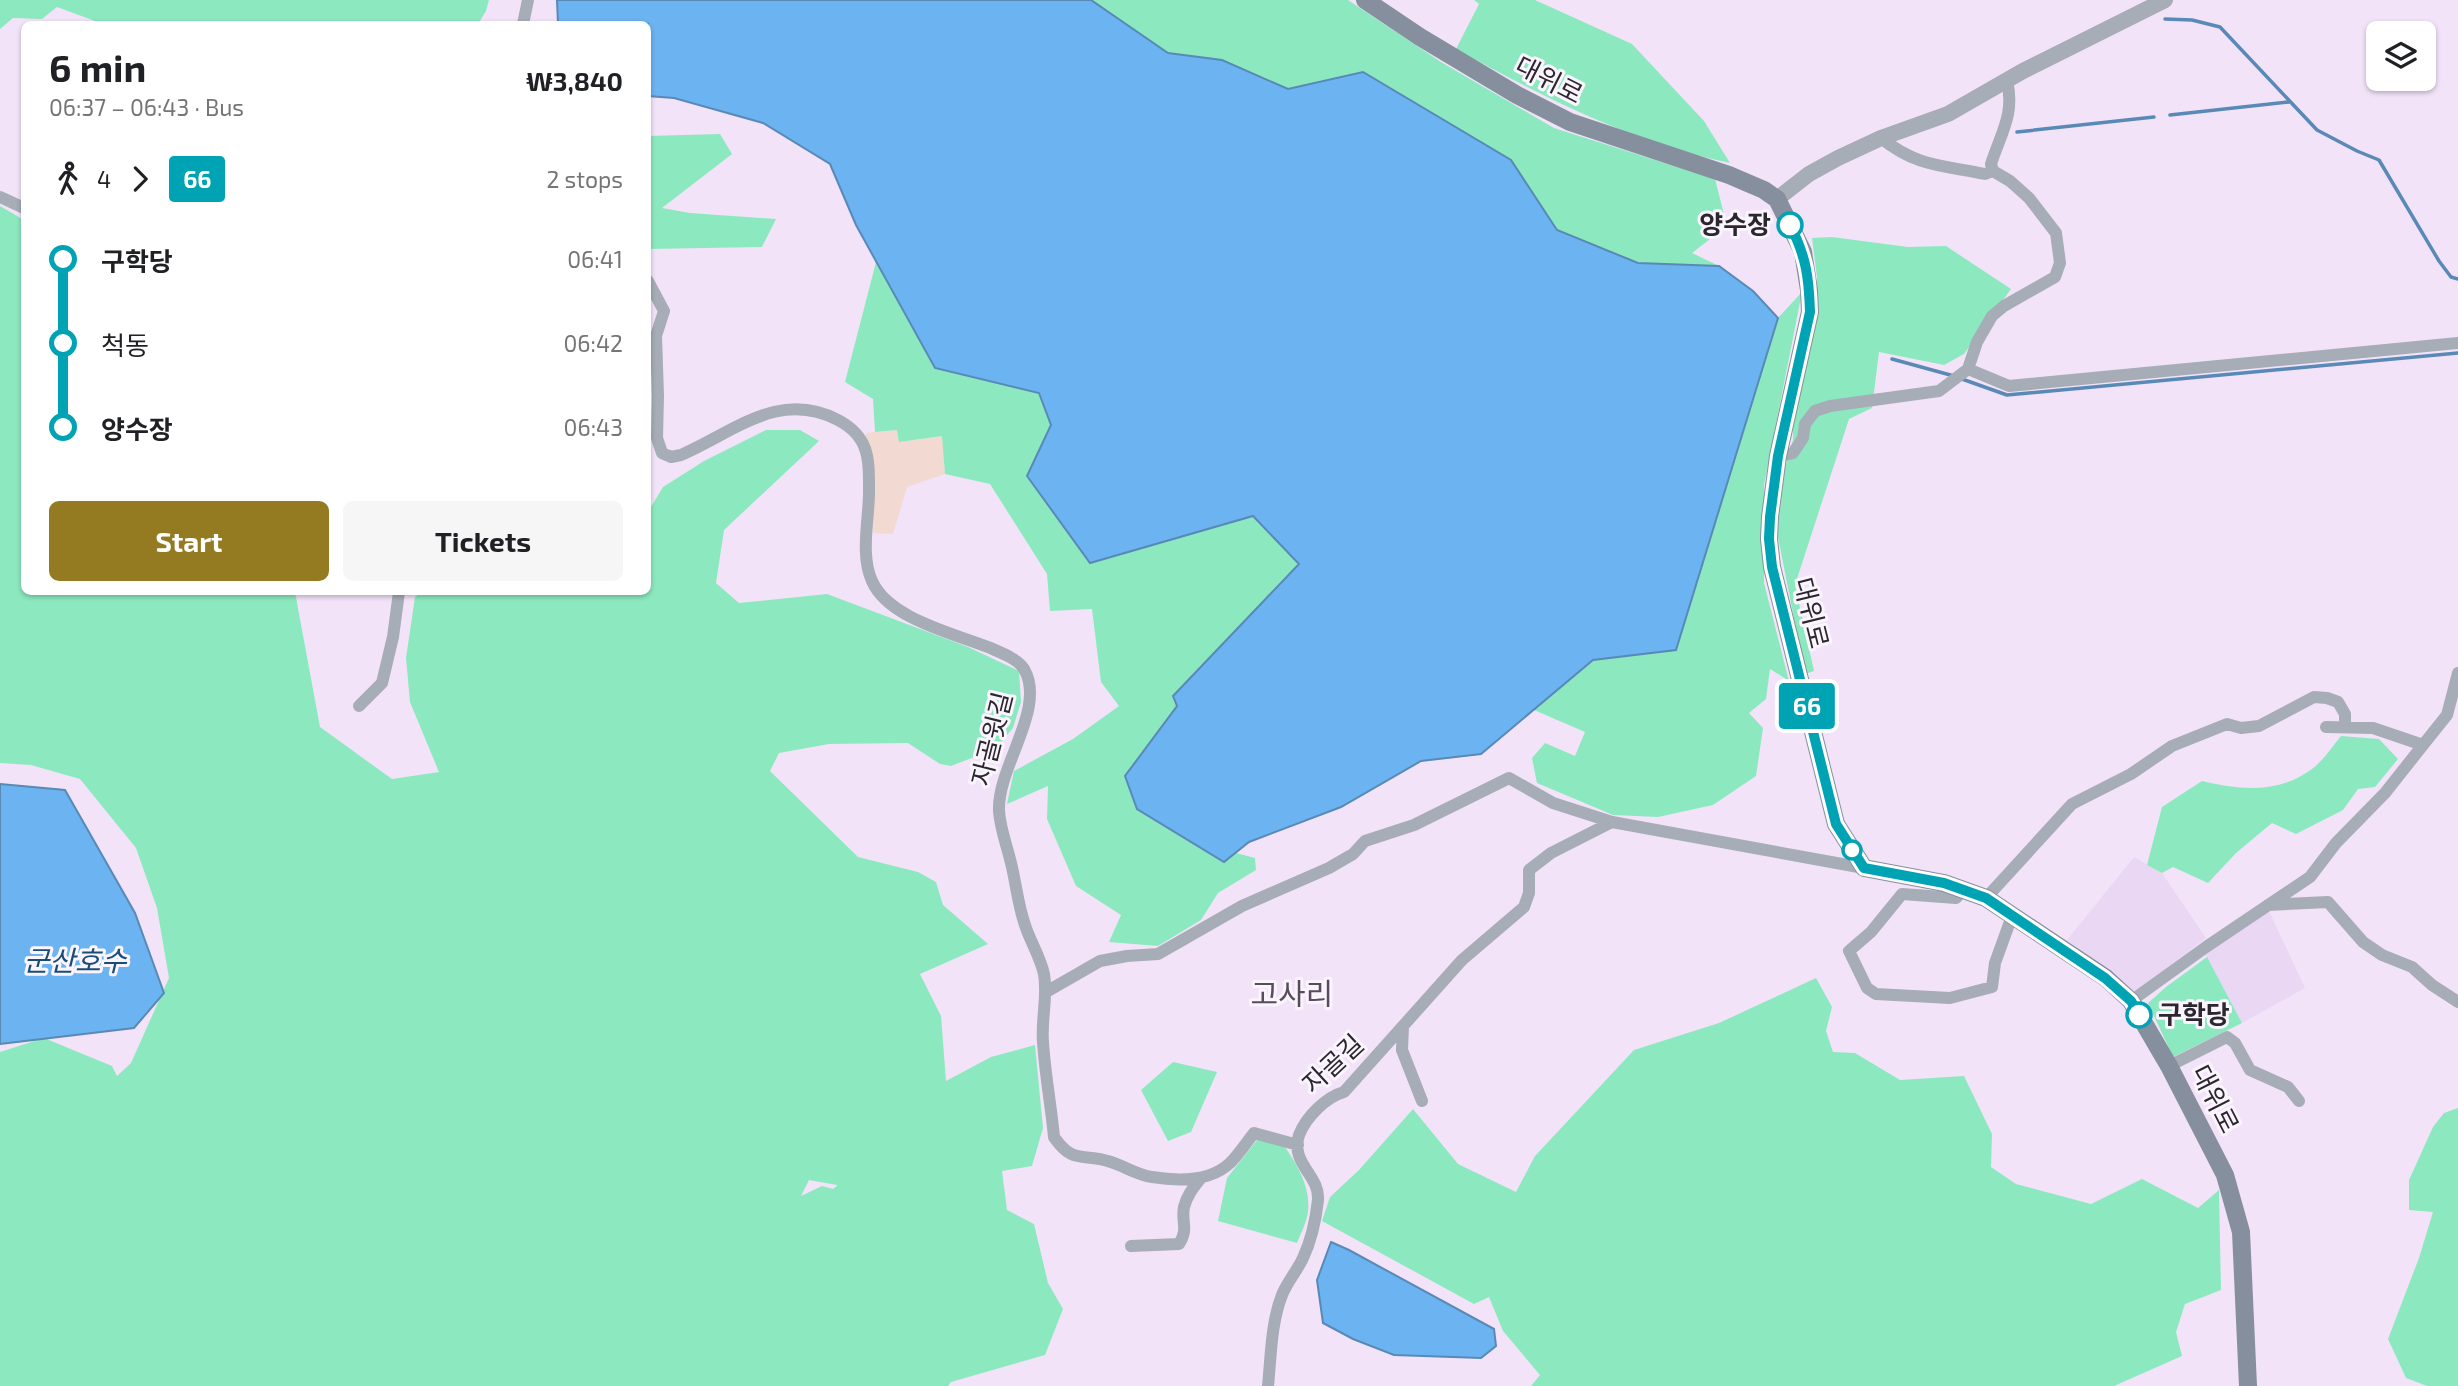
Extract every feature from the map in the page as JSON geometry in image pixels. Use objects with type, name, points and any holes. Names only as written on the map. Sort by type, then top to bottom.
[{"type":"main road","name":"대위로","points":[[1365,0],[1517,96],[1570,122],[1729,175],[1777,199],[1804,252],[1810,312],[1778,456],[1769,539],[1772,567],[1836,824],[1864,868],[1944,883],[1986,898],[2105,978],[2131,1001],[2169,1066],[2225,1175],[2241,1232],[2248,1386]]},
{"type":"street","points":[[524,21],[528,0]]},
{"type":"street","points":[[1777,199],[1809,174],[1881,138],[1948,114],[2007,80],[2165,0]]},
{"type":"street","points":[[1778,456],[1793,453],[1803,438],[1805,424],[1815,411],[1830,406],[1938,391],[1961,374],[1992,316],[2004,306],[2055,277],[2060,263],[2056,233],[2029,198],[2010,181],[1993,171],[1991,164],[2010,113],[2011,97],[2007,80]]},
{"type":"street","points":[[1881,138],[1898,152],[1933,166],[1985,173],[1993,171]]},
{"type":"street","points":[[0,197],[21,207]]},
{"type":"street","name":"자골윗길","points":[[651,287],[664,311],[654,331],[658,384],[657,438],[663,453],[671,457],[681,455],[760,416],[795,407],[832,417],[850,426],[862,438],[866,450],[869,471],[867,550],[871,580],[883,600],[898,612],[1000,652],[1021,665],[1029,679],[1030,697],[1026,717],[1000,789],[999,812],[1025,925],[1043,971],[1046,992],[1042,1040],[1054,1137],[1063,1149],[1077,1158],[1092,1157],[1110,1161],[1152,1177],[1201,1178],[1215,1174],[1230,1163],[1254,1133],[1297,1145]]},
{"type":"street","points":[[1961,374],[2009,386],[2458,343]]},
{"type":"street","points":[[359,706],[382,683],[393,637],[399,595]]},
{"type":"street","points":[[2131,1001],[2309,877],[2336,843],[2385,793],[2446,715],[2458,673]]},
{"type":"street","points":[[1986,898],[2072,804],[2131,774],[2172,746],[2227,724],[2241,728],[2259,726],[2314,697],[2338,702],[2346,713],[2345,727]]},
{"type":"street","points":[[2326,727],[2373,728],[2423,745]]},
{"type":"street","points":[[1046,992],[1100,961],[1158,954],[1242,906],[1329,868],[1353,854],[1365,841],[1414,825],[1509,778],[1553,803],[1612,822],[1864,868]]},
{"type":"street","name":"자골길","points":[[1297,1145],[1304,1123],[1333,1095],[1344,1092],[1462,960],[1524,907],[1530,870],[1551,853],[1612,822]]},
{"type":"street","points":[[1962,891],[1956,898],[1902,894],[1871,932],[1849,951],[1867,988],[1876,994],[1950,998],[1992,987],[1995,963],[2012,915]]},
{"type":"street","points":[[2267,905],[2328,902],[2362,942],[2382,955],[2412,967],[2432,985],[2458,1002]]},
{"type":"street","points":[[1403,1026],[1402,1050],[1422,1101]]},
{"type":"street","points":[[2169,1066],[2227,1037],[2235,1042],[2250,1070],[2288,1087],[2299,1101]]},
{"type":"street","points":[[1268,1386],[1277,1310],[1282,1293],[1304,1257],[1318,1196],[1316,1186],[1297,1151],[1297,1145]]},
{"type":"street","points":[[1131,1247],[1179,1244],[1185,1235],[1184,1207],[1190,1192],[1201,1178]]},
{"type":"shaded area","points":[[898,430],[899,442],[943,436],[945,474],[907,487],[893,534],[873,533],[866,433]]},
{"type":"shaded area","points":[[2134,857],[2162,873],[2206,938],[2134,993],[2067,940]]},
{"type":"shaded area","points":[[2269,911],[2305,988],[2242,1023],[2204,952]]},
{"type":"green space","points":[[0,0],[489,0],[480,21],[95,21],[57,7],[42,19],[13,18],[0,29]]},
{"type":"green space","points":[[1091,0],[1348,0],[1441,62],[1554,128],[1715,179],[1727,226],[1709,232],[1710,239],[1692,253],[1719,266],[1638,263],[1557,230],[1510,160],[1364,73],[1288,89],[1222,60],[1168,53]]},
{"type":"green space","points":[[1474,0],[1535,0],[1632,44],[1704,121],[1730,163],[1658,144],[1624,131],[1555,101],[1456,49],[1479,4]]},
{"type":"green space","points":[[720,134],[732,154],[662,208],[690,213],[776,219],[762,247],[651,249],[651,136]]},
{"type":"green space","points":[[0,206],[21,218],[21,595],[296,595],[320,727],[392,779],[439,772],[410,702],[406,658],[415,597],[651,595],[651,507],[663,487],[704,461],[766,430],[800,430],[819,441],[724,530],[716,583],[739,603],[827,594],[968,647],[1019,671],[1021,702],[1013,728],[995,749],[951,766],[940,764],[908,743],[829,744],[779,753],[770,771],[858,857],[918,872],[936,882],[943,905],[988,944],[920,974],[941,1016],[946,1081],[991,1057],[1035,1045],[1043,1128],[1032,1166],[1002,1171],[1007,1210],[1034,1224],[1048,1283],[1063,1309],[1045,1355],[951,1382],[948,1386],[0,1386],[0,1052],[44,1038],[112,1066],[117,1076],[131,1063],[169,978],[157,908],[136,848],[80,779],[31,765],[0,763]],"holes":[[[809,1180],[837,1186],[833,1189],[822,1186],[801,1196]]]},
{"type":"green space","points":[[1832,237],[1908,247],[1946,246],[2011,289],[1964,354],[1944,365],[1879,352],[1872,408],[1849,419],[1795,585],[1814,671],[1805,674],[1777,532],[1785,468],[1793,440],[1793,423],[1816,322],[1817,277],[1812,238]]},
{"type":"green space","points":[[876,262],[935,368],[1039,393],[1051,425],[1027,476],[1089,563],[1253,516],[1300,564],[1173,696],[1178,706],[1125,776],[1137,809],[1224,862],[1236,853],[1255,858],[1256,870],[1218,893],[1201,920],[1158,946],[1109,942],[1121,915],[1076,886],[1047,819],[1048,786],[1007,804],[1014,771],[1073,739],[1119,706],[1101,682],[1092,609],[1050,611],[1047,574],[990,484],[945,474],[942,436],[899,442],[897,430],[875,432],[873,399],[845,382]]},
{"type":"green space","points":[[1802,292],[1764,485],[1764,583],[1789,681],[1770,669],[1766,699],[1749,713],[1763,728],[1756,776],[1713,805],[1658,817],[1613,815],[1537,783],[1532,758],[1545,743],[1575,756],[1585,732],[1534,710],[1593,660],[1676,650],[1778,318]]},
{"type":"green space","points":[[2341,736],[2379,739],[2398,759],[2375,787],[2358,789],[2343,810],[2296,834],[2272,823],[2236,853],[2208,883],[2173,867],[2162,873],[2147,865],[2162,807],[2202,781],[2245,788],[2286,783],[2316,766]]},
{"type":"green space","points":[[2207,957],[2242,1023],[2173,1057],[2148,1003]]},
{"type":"green space","points":[[1816,978],[1832,1007],[1826,1031],[1833,1052],[1855,1053],[1900,1080],[1964,1076],[1992,1134],[1991,1167],[2016,1184],[2091,1204],[2142,1179],[2198,1208],[2219,1190],[2221,1290],[2185,1304],[2176,1332],[2182,1356],[2114,1386],[1531,1386],[1540,1375],[1503,1331],[1489,1297],[1474,1304],[1322,1221],[1330,1197],[1359,1170],[1413,1109],[1458,1164],[1516,1192],[1535,1156],[1634,1050],[1719,1023]]},
{"type":"green space","points":[[1173,1062],[1217,1072],[1191,1132],[1168,1141],[1141,1090]]},
{"type":"green space","points":[[2458,1108],[2458,1386],[2427,1386],[2406,1378],[2388,1339],[2419,1258],[2433,1212],[2409,1210],[2409,1180],[2433,1127],[2444,1113]]},
{"type":"green space","points":[[1257,1140],[1280,1140],[1304,1183],[1308,1211],[1297,1243],[1218,1221],[1227,1178]]},
{"type":"water","points":[[557,0],[1091,0],[1168,53],[1222,60],[1288,89],[1363,72],[1511,160],[1557,230],[1638,263],[1719,266],[1753,291],[1778,318],[1676,650],[1593,660],[1481,754],[1421,761],[1341,807],[1249,842],[1224,862],[1137,809],[1125,776],[1177,706],[1173,696],[1299,564],[1253,516],[1090,563],[1027,476],[1051,425],[1039,393],[935,368],[856,225],[830,164],[763,123],[674,98],[651,96],[651,21],[558,21]]},
{"type":"water","name":"군산호수","points":[[0,784],[65,790],[135,913],[164,993],[134,1028],[0,1044]]},
{"type":"water","points":[[1331,1242],[1494,1329],[1496,1346],[1481,1358],[1394,1355],[1353,1339],[1323,1323],[1317,1280]]},
{"type":"waterway","points":[[2165,19],[2192,20],[2220,27],[2317,130],[2379,160],[2439,261],[2451,277],[2458,279]]},
{"type":"waterway","points":[[2170,115],[2289,102]]},
{"type":"waterway","points":[[2017,132],[2154,117]]},
{"type":"waterway","points":[[1962,379],[2007,395],[2458,353]]},
{"type":"waterway","points":[[1892,359],[1954,376]]},
{"type":"bus line","name":"66","points":[[1790,225],[1804,252],[1810,312],[1778,456],[1769,539],[1772,567],[1836,824],[1864,868],[1944,883],[1986,898],[2105,978],[2131,1001],[2139,1015]]},
{"type":"place","name":"양수장","points":[[1790,225]]},
{"type":"place","name":"구학당","points":[[2139,1015]]},
{"type":"district","name":"고사리","points":[[1292,995]]}]
